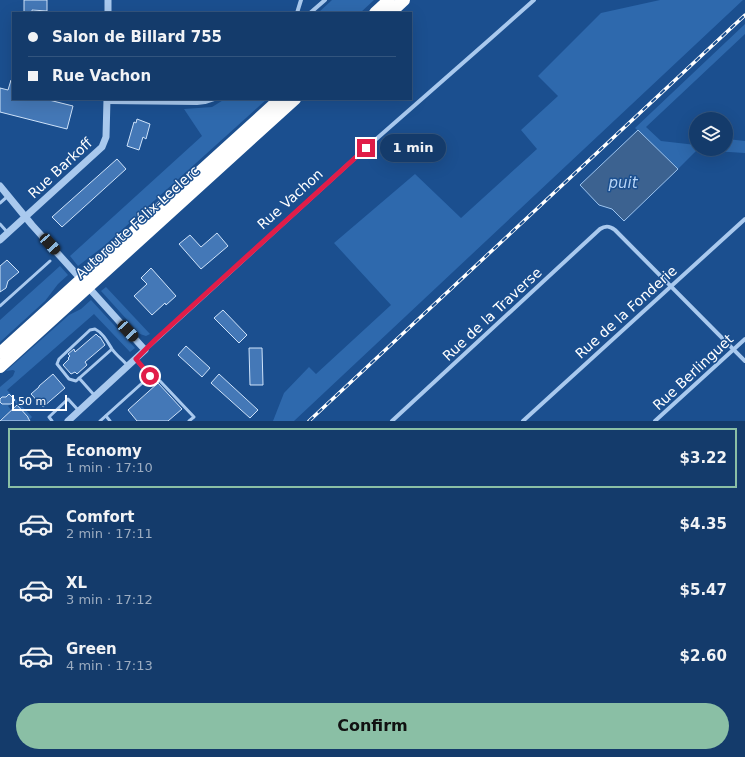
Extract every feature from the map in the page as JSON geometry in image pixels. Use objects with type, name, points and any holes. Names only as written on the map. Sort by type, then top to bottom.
[{"type":"highway","points":[[376,12],[389,0]]},
{"type":"highway","points":[[391,12],[404,0]]},
{"type":"highway","name":"Autoroute Félix-Leclerc","points":[[0,367],[78,290],[279,100]]},
{"type":"highway","name":"Autoroute Félix-Leclerc","points":[[92,277],[294,100]]},
{"type":"highway","name":"Autoroute Félix-Leclerc","points":[[0,353],[78,290]]},
{"type":"street","points":[[108,0],[108,12]]},
{"type":"street","points":[[297,12],[301,0]]},
{"type":"street","points":[[311,12],[325,0]]},
{"type":"street","name":"Rue Vachon","points":[[68,421],[360,154],[534,0]]},
{"type":"street","points":[[107,101],[197,103],[210,100]]},
{"type":"street","name":"Rue Barkoff","points":[[0,240],[94,156],[103,146],[106,137],[107,101]]},
{"type":"street","points":[[0,186],[145,350]]},
{"type":"street","name":"Rue de la Fonderie","points":[[523,421],[745,219]]},
{"type":"street","name":"Rue de la Traverse","points":[[392,421],[600,229],[608,226],[615,230],[671,286]]},
{"type":"street","points":[[671,286],[745,362]]},
{"type":"street","name":"Rue Berlinguet","points":[[655,421],[745,339]]},
{"type":"lane","points":[[0,203],[9,195]]},
{"type":"lane","points":[[0,224],[8,232]]},
{"type":"lane","points":[[0,306],[50,261]]},
{"type":"lane","points":[[112,349],[76,380],[70,379],[58,366],[58,361],[90,330],[95,329],[98,330],[109,342],[112,349],[128,366]]},
{"type":"lane","points":[[136,359],[150,376],[160,381],[194,417],[189,421]]},
{"type":"lane","points":[[100,421],[150,376]]},
{"type":"lane","points":[[79,378],[95,396]]},
{"type":"lane","points":[[52,421],[49,418],[68,399],[79,411]]},
{"type":"lane","points":[[106,416],[110,421]]},
{"type":"shaded area","points":[[332,0],[374,0],[361,12],[319,12]]},
{"type":"shaded area","points":[[660,0],[743,0],[294,421],[273,421],[284,393],[309,367],[316,374],[391,305],[334,243],[415,174],[461,218],[537,149],[521,130],[558,96],[538,76],[601,13]]},
{"type":"shaded area","points":[[745,24],[745,34],[646,127],[661,141],[689,144],[689,156],[691,156],[678,169],[635,128]]},
{"type":"shaded area","points":[[223,100],[266,100],[104,246],[78,266],[70,256],[202,136],[184,109],[212,107]]},
{"type":"shaded area","points":[[733,140],[745,141],[745,153],[733,152]]},
{"type":"shaded area","points":[[60,266],[68,275],[58,284],[45,301],[0,342],[0,320]]},
{"type":"shaded area","points":[[106,287],[150,334],[146,336],[140,334],[101,291]]},
{"type":"shaded area","points":[[91,300],[135,348],[130,352],[94,314],[7,390],[32,417],[29,420],[14,401],[8,406],[11,410],[0,420],[0,387],[13,376],[15,371],[6,371],[69,315],[81,309]]},
{"type":"water","name":"puit","points":[[638,130],[678,169],[624,221],[612,209],[599,205],[580,185]]},
{"type":"building","points":[[24,0],[47,0],[47,11],[32,10],[32,12],[24,12]]},
{"type":"building","points":[[12,80],[12,100],[49,100],[73,106],[67,129],[0,112],[0,88],[8,90]]},
{"type":"building","points":[[137,119],[150,124],[146,139],[143,137],[139,150],[127,146],[134,122],[136,123]]},
{"type":"building","points":[[117,159],[126,169],[62,227],[52,217]]},
{"type":"building","points":[[217,233],[228,246],[201,269],[179,244],[190,235],[201,247]]},
{"type":"building","points":[[7,260],[19,272],[8,281],[6,288],[0,292],[0,266]]},
{"type":"building","points":[[151,268],[176,296],[166,305],[165,303],[152,315],[134,296],[147,284],[141,278]]},
{"type":"building","points":[[223,310],[247,335],[239,343],[214,318]]},
{"type":"building","points":[[96,334],[105,345],[85,362],[87,365],[77,374],[75,372],[71,374],[63,365],[69,359],[68,358],[70,356],[68,354],[74,349],[75,352]]},
{"type":"building","points":[[186,346],[210,368],[202,377],[178,355]]},
{"type":"building","points":[[249,348],[262,348],[263,385],[250,385]]},
{"type":"building","points":[[53,374],[65,388],[43,407],[31,394]]},
{"type":"building","points":[[219,374],[258,410],[250,418],[211,383]]},
{"type":"building","points":[[158,383],[182,409],[168,421],[137,421],[128,410]]},
{"type":"building","points":[[9,394],[15,400],[11,404],[2,404],[0,399]]},
{"type":"building","points":[[17,405],[30,421],[0,421]]},
{"type":"railway","points":[[309,421],[745,15]]},
{"type":"route","points":[[150,376],[136,359],[156,339],[366,148]]}]
